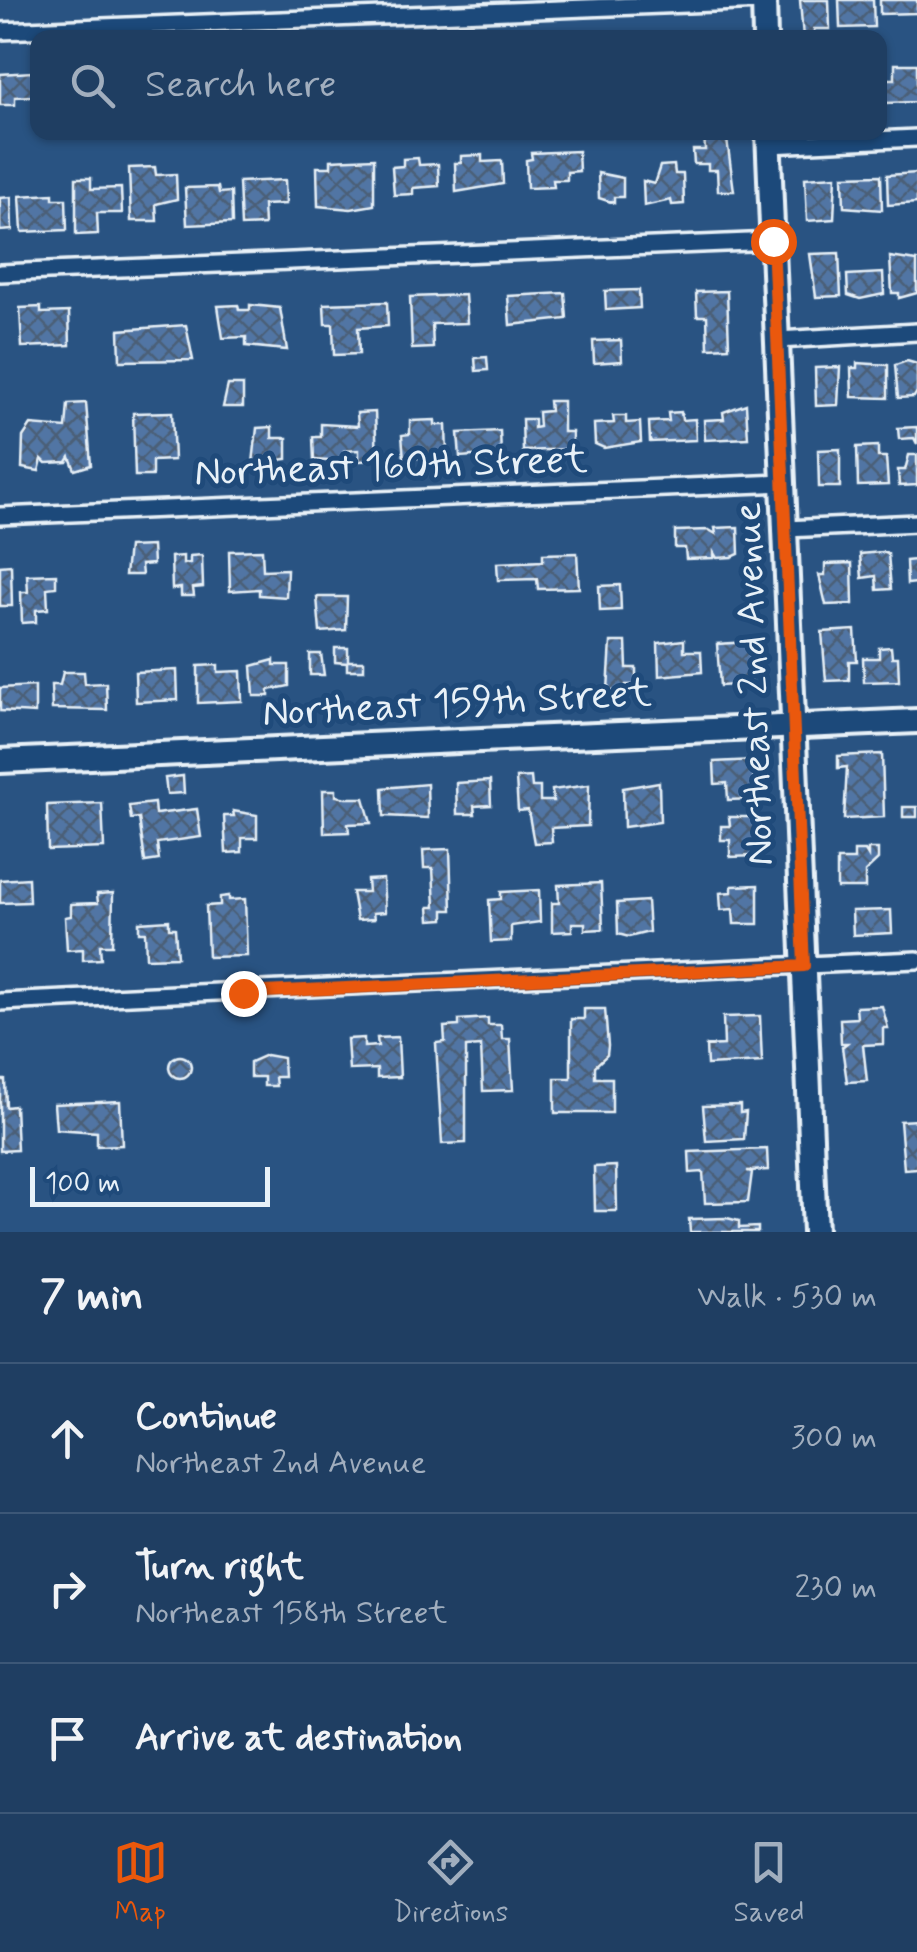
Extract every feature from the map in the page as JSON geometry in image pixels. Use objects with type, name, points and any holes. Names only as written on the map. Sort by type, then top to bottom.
[{"type":"street","points":[[0,31],[764,0],[765,30]]},
{"type":"street","points":[[887,138],[917,138]]},
{"type":"street","name":"Northeast 2nd Avenue","points":[[768,140],[815,1232]]},
{"type":"street","points":[[0,273],[773,241]]},
{"type":"street","points":[[778,340],[917,332]]},
{"type":"street","name":"Northeast 160th Street","points":[[0,516],[784,483]]},
{"type":"street","points":[[786,529],[917,523]]},
{"type":"street","name":"Northeast 159th Street","points":[[0,760],[917,720]]},
{"type":"street","points":[[0,1002],[917,960]]},
{"type":"building","points":[[800,0],[829,0],[830,29],[802,30]]},
{"type":"building","points":[[839,0],[873,0],[874,27],[840,28]]},
{"type":"building","points":[[880,0],[917,0],[917,13],[880,14]]},
{"type":"building","points":[[895,64],[917,64],[917,102],[887,103],[887,79],[895,79]]},
{"type":"building","points":[[30,72],[30,96],[15,97],[15,105],[0,105],[0,74]]},
{"type":"building","points":[[704,140],[727,140],[734,191],[718,191],[717,170],[708,170],[708,164],[694,164],[693,150],[705,150]]},
{"type":"building","points":[[578,151],[579,171],[567,172],[567,180],[553,180],[554,187],[527,188],[526,160],[532,159],[531,153]]},
{"type":"building","points":[[482,155],[482,162],[502,161],[503,184],[456,192],[455,163],[461,163],[461,156]]},
{"type":"building","points":[[374,158],[374,205],[351,209],[318,206],[317,167],[331,167],[331,160]]},
{"type":"building","points":[[418,158],[419,165],[438,164],[439,186],[413,188],[413,194],[394,195],[392,167],[403,166],[403,159]]},
{"type":"building","points":[[674,165],[675,174],[683,174],[684,204],[672,205],[671,200],[644,206],[643,181],[654,184],[660,166]]},
{"type":"building","points":[[155,167],[156,175],[176,174],[177,199],[156,204],[157,221],[131,221],[129,168]]},
{"type":"building","points":[[598,173],[623,178],[623,197],[614,197],[614,203],[599,198]]},
{"type":"building","points":[[917,173],[917,203],[888,205],[887,175]]},
{"type":"building","points":[[881,175],[882,210],[844,207],[843,176]]},
{"type":"building","points":[[836,176],[834,219],[807,221],[805,178]]},
{"type":"building","points":[[76,178],[91,178],[91,189],[121,188],[122,213],[97,213],[98,234],[76,235]]},
{"type":"building","points":[[285,180],[286,204],[263,205],[264,225],[241,226],[239,182]]},
{"type":"building","points":[[218,187],[219,193],[231,192],[232,223],[187,225],[185,188]]},
{"type":"building","points":[[53,194],[53,199],[66,199],[67,230],[22,232],[20,196]]},
{"type":"building","points":[[11,197],[12,230],[0,231],[0,198]]},
{"type":"building","points":[[839,253],[841,296],[816,297],[810,254]]},
{"type":"building","points":[[890,257],[917,261],[917,293],[899,298],[899,293],[892,293]]},
{"type":"building","points":[[883,273],[884,294],[860,299],[848,295],[847,275]]},
{"type":"building","points":[[639,290],[640,308],[606,310],[605,291]]},
{"type":"building","points":[[727,291],[729,347],[708,348],[707,316],[697,316],[696,292]]},
{"type":"building","points":[[565,293],[567,319],[510,325],[508,296]]},
{"type":"building","points":[[465,295],[467,323],[432,324],[433,348],[412,349],[410,297]]},
{"type":"building","points":[[387,302],[388,326],[358,328],[359,354],[334,355],[333,324],[325,324],[324,304]]},
{"type":"building","points":[[238,305],[239,310],[250,310],[250,305],[280,308],[287,350],[246,346],[246,337],[223,338],[218,306]]},
{"type":"building","points":[[41,307],[41,313],[69,312],[70,345],[22,347],[20,308]]},
{"type":"building","points":[[186,325],[193,360],[120,361],[119,330]]},
{"type":"building","points":[[621,340],[622,361],[594,363],[593,341]]},
{"type":"building","points":[[487,357],[488,370],[476,371],[475,358]]},
{"type":"building","points":[[907,361],[917,364],[917,392],[914,397],[898,398],[895,365]]},
{"type":"building","points":[[857,363],[888,365],[888,398],[852,397],[851,368],[857,368]]},
{"type":"building","points":[[840,367],[838,405],[816,406],[815,368]]},
{"type":"building","points":[[228,385],[243,385],[243,407],[223,407]]},
{"type":"building","points":[[549,401],[563,401],[563,432],[572,432],[572,449],[523,451],[522,419],[534,419],[534,428],[539,427],[538,412],[550,411]]},
{"type":"building","points":[[86,403],[91,465],[75,470],[70,457],[67,462],[46,463],[42,459],[39,471],[22,468],[23,437],[31,425],[66,428],[68,404]]},
{"type":"building","points":[[746,404],[748,438],[705,440],[704,420],[724,419],[723,412]]},
{"type":"building","points":[[172,412],[174,460],[152,461],[152,476],[135,476],[133,413]]},
{"type":"building","points":[[375,412],[377,460],[359,461],[359,450],[344,451],[344,462],[314,460],[313,437],[321,437],[321,424],[358,426],[357,413]]},
{"type":"building","points":[[681,412],[682,420],[695,419],[696,440],[650,442],[649,422],[669,421],[668,413]]},
{"type":"building","points":[[613,416],[626,416],[626,423],[640,422],[641,442],[604,448],[595,444],[594,424],[614,423]]},
{"type":"building","points":[[435,420],[435,425],[446,425],[447,456],[404,459],[402,435],[410,434],[410,421]]},
{"type":"building","points":[[272,427],[272,438],[287,438],[287,459],[253,463],[257,428]]},
{"type":"building","points":[[917,427],[917,444],[914,438],[899,439],[898,428]]},
{"type":"building","points":[[500,431],[501,454],[460,457],[458,433]]},
{"type":"building","points":[[878,446],[878,457],[886,457],[888,485],[858,486],[857,447]]},
{"type":"building","points":[[840,449],[840,487],[819,487],[818,450]]},
{"type":"building","points":[[909,455],[917,455],[917,485],[899,486],[898,470],[905,470]]},
{"type":"building","points":[[738,527],[739,554],[732,557],[717,558],[714,553],[714,558],[686,559],[685,548],[675,548],[675,531],[709,530],[716,534],[715,528]]},
{"type":"building","points":[[152,546],[153,564],[141,565],[142,575],[125,575],[128,547]]},
{"type":"building","points":[[262,550],[263,570],[287,569],[286,597],[259,595],[259,589],[230,591],[229,551]]},
{"type":"building","points":[[577,553],[579,588],[538,589],[537,579],[498,580],[497,563],[543,561],[543,554]]},
{"type":"building","points":[[860,554],[888,554],[891,589],[877,590],[876,576],[862,578]]},
{"type":"building","points":[[202,555],[203,587],[193,588],[194,596],[181,596],[181,588],[172,589],[171,557],[183,556],[183,564],[190,563],[190,556]]},
{"type":"building","points":[[915,560],[917,583],[907,584],[906,561]]},
{"type":"building","points":[[852,563],[853,604],[826,605],[819,575],[825,575],[825,564]]},
{"type":"building","points":[[11,565],[12,606],[0,606],[0,566]]},
{"type":"building","points":[[56,574],[56,587],[47,588],[48,609],[36,610],[36,622],[22,623],[21,592],[28,592],[27,575]]},
{"type":"building","points":[[620,585],[621,610],[600,611],[599,586]]},
{"type":"building","points":[[317,597],[347,597],[346,630],[320,632]]},
{"type":"building","points":[[855,630],[857,661],[849,661],[849,680],[826,681],[822,632]]},
{"type":"building","points":[[684,640],[684,651],[701,651],[702,672],[659,676],[658,643]]},
{"type":"building","points":[[611,642],[626,642],[627,668],[636,668],[636,685],[626,685],[626,694],[608,690]]},
{"type":"building","points":[[749,642],[751,684],[720,686],[717,644]]},
{"type":"building","points":[[891,647],[892,657],[898,657],[899,681],[864,682],[863,658],[879,658],[879,648]]},
{"type":"building","points":[[335,648],[348,648],[348,661],[364,661],[364,670],[347,670],[347,663],[335,662]]},
{"type":"building","points":[[310,654],[321,654],[324,675],[310,675]]},
{"type":"building","points":[[274,660],[274,665],[289,665],[289,686],[269,690],[269,696],[254,696],[252,666]]},
{"type":"building","points":[[218,665],[218,672],[241,671],[242,701],[198,703],[198,666]]},
{"type":"building","points":[[177,670],[178,700],[136,702],[135,672]]},
{"type":"building","points":[[63,672],[84,672],[85,684],[106,683],[107,710],[52,709],[51,685],[60,685]]},
{"type":"building","points":[[35,686],[35,713],[0,711],[0,688]]},
{"type":"building","points":[[882,754],[884,817],[844,819],[847,767],[838,768],[838,756]]},
{"type":"building","points":[[754,760],[753,799],[728,800],[727,783],[715,784],[714,762]]},
{"type":"building","points":[[183,776],[184,793],[167,794],[165,778]]},
{"type":"building","points":[[531,777],[532,787],[540,787],[540,801],[553,801],[552,790],[589,785],[588,826],[551,828],[552,842],[534,843],[528,810],[518,811],[516,778]]},
{"type":"building","points":[[490,781],[491,805],[474,806],[475,814],[457,814],[456,783]]},
{"type":"building","points":[[659,782],[660,822],[624,827],[623,788]]},
{"type":"building","points":[[427,784],[428,818],[384,816],[383,788]]},
{"type":"building","points":[[323,790],[336,790],[336,796],[364,798],[371,823],[348,824],[349,832],[324,833]]},
{"type":"building","points":[[102,803],[104,848],[48,850],[47,805]]},
{"type":"building","points":[[154,803],[155,814],[197,809],[201,837],[157,843],[159,860],[145,862],[139,818],[131,819],[129,806]]},
{"type":"building","points":[[903,807],[917,807],[917,817],[903,817]]},
{"type":"building","points":[[233,811],[257,815],[257,838],[242,838],[242,852],[226,853],[224,816],[234,816]]},
{"type":"building","points":[[729,817],[757,817],[756,856],[730,857],[730,840],[721,840],[721,826],[730,826]]},
{"type":"building","points":[[450,849],[452,910],[444,910],[444,919],[430,920],[429,907],[435,907],[433,868],[424,868],[423,850]]},
{"type":"building","points":[[868,849],[878,849],[878,860],[865,872],[865,888],[837,888],[837,860],[854,860],[854,851],[865,851],[868,856]]},
{"type":"building","points":[[28,878],[29,902],[0,903],[0,880]]},
{"type":"building","points":[[383,879],[385,912],[373,913],[374,919],[357,920],[352,892],[368,892],[367,880]]},
{"type":"building","points":[[601,883],[603,929],[585,930],[585,923],[572,923],[572,931],[552,932],[552,903],[559,903],[558,885]]},
{"type":"building","points":[[758,885],[758,924],[734,924],[733,909],[721,910],[720,893],[732,892],[732,886]]},
{"type":"building","points":[[539,890],[540,922],[511,926],[511,941],[491,942],[489,900],[501,899],[501,892]]},
{"type":"building","points":[[113,893],[112,945],[100,945],[101,959],[83,960],[83,949],[67,950],[65,917],[71,916],[71,904],[98,903],[97,894]]},
{"type":"building","points":[[229,896],[229,900],[245,899],[247,956],[208,957],[206,906],[220,905],[220,897]]},
{"type":"building","points":[[647,901],[649,932],[629,937],[618,934],[617,903]]},
{"type":"building","points":[[891,910],[892,933],[853,935],[852,911]]},
{"type":"building","points":[[169,920],[169,928],[175,928],[177,957],[146,958],[145,932],[139,932],[139,922]]},
{"type":"building","points":[[882,1006],[888,1028],[883,1028],[883,1044],[863,1045],[867,1081],[847,1082],[842,1047],[847,1043],[841,1043],[840,1019],[857,1018],[856,1007]]},
{"type":"building","points":[[584,1009],[605,1009],[607,1055],[595,1066],[595,1078],[612,1078],[612,1113],[555,1113],[555,1078],[571,1078],[571,1019],[584,1019]]},
{"type":"building","points":[[760,1016],[762,1062],[707,1065],[706,1046],[724,1045],[723,1017]]},
{"type":"building","points":[[488,1018],[488,1025],[501,1025],[502,1039],[510,1039],[513,1090],[483,1091],[481,1046],[466,1047],[466,1143],[442,1144],[436,1043],[445,1042],[444,1027],[459,1026],[459,1020]]},
{"type":"building","points":[[398,1037],[400,1077],[377,1078],[377,1069],[349,1070],[347,1039],[364,1038],[364,1047],[378,1046],[377,1038]]},
{"type":"building","points":[[266,1055],[283,1058],[284,1077],[275,1077],[276,1086],[264,1086],[264,1077],[250,1077],[250,1062]]},
{"type":"building","points":[[176,1056],[184,1056],[191,1067],[184,1078],[176,1078],[169,1071],[169,1063]]},
{"type":"building","points":[[0,1080],[5,1080],[6,1107],[15,1106],[17,1150],[0,1151]]},
{"type":"building","points":[[120,1101],[122,1145],[97,1146],[97,1132],[56,1129],[54,1104]]},
{"type":"building","points":[[740,1105],[740,1113],[746,1112],[744,1139],[706,1141],[703,1106]]},
{"type":"building","points":[[917,1120],[917,1168],[904,1169],[900,1121]]},
{"type":"building","points":[[767,1149],[768,1170],[747,1171],[752,1172],[748,1202],[705,1203],[703,1172],[690,1173],[689,1152]]},
{"type":"building","points":[[616,1166],[617,1211],[595,1211],[594,1167]]},
{"type":"building","points":[[689,1219],[739,1221],[739,1228],[758,1227],[758,1232],[690,1232]]},
{"type":"route","points":[[243,993],[804,966],[773,241]]}]
